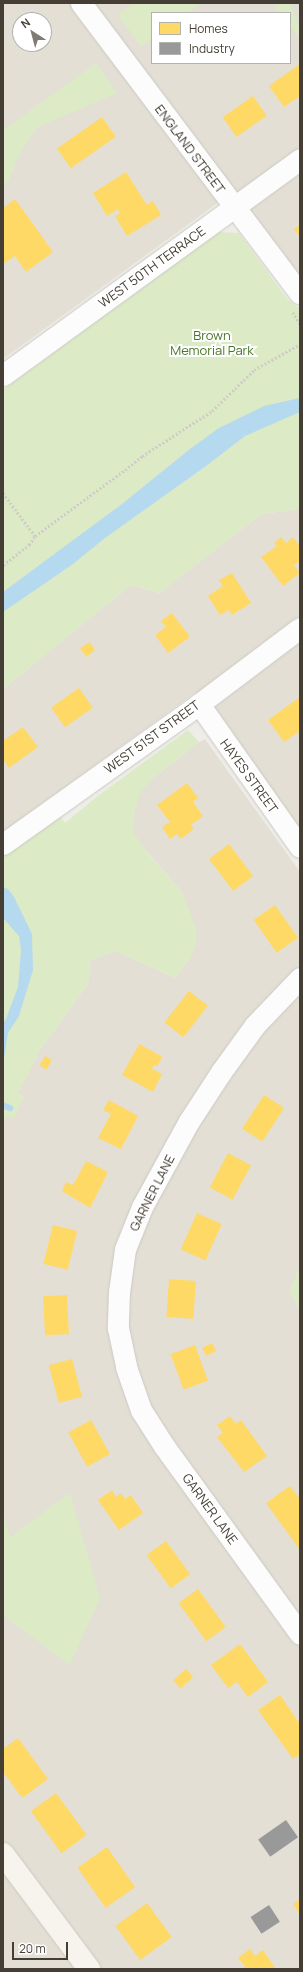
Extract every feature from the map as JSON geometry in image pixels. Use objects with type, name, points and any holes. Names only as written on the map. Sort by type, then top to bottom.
[{"type":"street","name":"ENGLAND STREET","points":[[81,3],[300,294]]},
{"type":"street","name":"WEST 50TH TERRACE","points":[[3,375],[300,159]]},
{"type":"street","name":"WEST 51ST STREET","points":[[3,844],[199,704],[300,628]]},
{"type":"street","name":"HAYES STREET","points":[[199,704],[300,847]]},
{"type":"street","name":"GARNER LANE","points":[[300,978],[255,1025],[221,1072],[189,1121],[142,1207],[125,1249],[119,1292],[118,1328],[126,1367],[141,1410],[164,1446],[300,1634]]},
{"type":"street","points":[[3,1854],[89,1969]]},
{"type":"path","points":[[3,565],[29,545],[35,536],[142,456],[212,411],[254,370],[300,344]]},
{"type":"path","points":[[3,493],[35,536]]},
{"type":"shaded area","points":[[3,3],[300,3],[300,281],[234,191],[3,359]]},
{"type":"shaded area","points":[[300,509],[300,836],[196,692],[3,832],[3,689],[131,585],[159,593],[262,514]]},
{"type":"shaded area","points":[[205,739],[300,872],[300,1268],[290,1291],[300,1310],[300,1969],[3,1969],[3,1542],[9,1537],[3,1511],[3,1122],[7,1115],[13,1118],[24,1097],[18,1093],[40,1050],[88,984],[91,960],[116,951],[175,978],[191,957],[182,892],[143,847],[133,833],[133,822],[135,807],[140,792],[152,779],[199,742]]},
{"type":"green space","points":[[134,3],[202,3],[189,12],[151,12],[151,40],[141,47],[118,15]]},
{"type":"green space","points":[[273,3],[290,3],[300,30],[300,38],[291,26],[291,12],[280,12]]},
{"type":"green space","points":[[96,63],[117,93],[38,127],[23,148],[8,181],[3,186],[3,130]]},
{"type":"green space","name":"Brown Memorial Park","points":[[218,232],[239,233],[287,299],[300,309],[300,509],[262,514],[159,593],[131,585],[3,689],[3,390]]},
{"type":"green space","points":[[188,730],[199,742],[152,779],[141,792],[135,807],[133,832],[150,856],[182,892],[196,929],[196,945],[191,957],[175,978],[116,951],[91,960],[88,984],[40,1050],[18,1093],[24,1097],[13,1119],[7,1116],[3,1122],[3,856],[60,816],[65,823],[99,795]]},
{"type":"green space","points":[[300,1268],[300,1310],[290,1291]]},
{"type":"green space","points":[[70,1493],[100,1598],[70,1665],[3,1615],[3,1511],[10,1537]]},
{"type":"water","points":[[300,398],[300,412],[245,436],[206,466],[105,538],[73,564],[3,612],[3,592],[122,504],[190,449],[219,428],[264,406]]},
{"type":"water","points":[[3,887],[8,889],[14,897],[32,934],[33,970],[19,1016],[8,1033],[3,1064],[3,1023],[6,1019],[18,987],[21,950],[19,936],[3,918]]},
{"type":"building: Homes","points":[[300,64],[300,96],[284,107],[269,86]]},
{"type":"building: Homes","points":[[253,96],[267,116],[236,137],[223,117]]},
{"type":"building: Homes","points":[[102,117],[116,137],[71,168],[57,149]]},
{"type":"building: Homes","points":[[126,172],[147,205],[153,201],[161,215],[127,236],[115,216],[120,213],[118,209],[107,216],[93,193]]},
{"type":"building: Homes","points":[[15,199],[53,252],[26,272],[15,256],[3,264],[3,208]]},
{"type":"building: Homes","points":[[300,225],[300,237],[294,229]]},
{"type":"building: Homes","points":[[281,537],[286,543],[293,537],[300,547],[300,565],[298,562],[294,565],[300,573],[283,586],[261,557],[277,546],[274,543]]},
{"type":"building: Homes","points":[[232,573],[251,603],[232,615],[229,610],[220,615],[208,596],[223,586],[219,580]]},
{"type":"building: Homes","points":[[172,613],[190,637],[168,653],[155,635],[166,627],[161,621]]},
{"type":"building: Homes","points":[[90,642],[95,650],[86,657],[80,648]]},
{"type":"building: Homes","points":[[79,688],[93,708],[65,727],[51,708]]},
{"type":"building: Homes","points":[[300,697],[300,731],[284,742],[268,720]]},
{"type":"building: Homes","points":[[23,727],[38,747],[9,768],[3,759],[3,741]]},
{"type":"building: Homes","points":[[187,783],[198,798],[193,802],[203,816],[191,825],[194,829],[181,839],[177,834],[170,839],[162,827],[170,822],[157,805]]},
{"type":"building: Homes","points":[[229,844],[253,876],[233,891],[209,859]]},
{"type":"building: Homes","points":[[275,905],[298,938],[277,953],[254,920]]},
{"type":"building: Homes","points":[[189,991],[208,1006],[183,1037],[164,1023]]},
{"type":"building: Homes","points":[[139,1044],[162,1058],[157,1066],[154,1065],[152,1069],[162,1074],[153,1092],[122,1075]]},
{"type":"building: Homes","points":[[45,1056],[52,1060],[46,1070],[39,1066]]},
{"type":"building: Homes","points":[[264,1095],[284,1108],[262,1142],[242,1129]]},
{"type":"building: Homes","points":[[109,1100],[138,1116],[121,1149],[98,1138],[111,1114],[103,1110]]},
{"type":"building: Homes","points":[[228,1153],[251,1165],[233,1200],[210,1187]]},
{"type":"building: Homes","points":[[86,1161],[108,1172],[90,1208],[62,1191],[66,1182],[73,1185]]},
{"type":"building: Homes","points":[[197,1213],[222,1224],[205,1261],[181,1250]]},
{"type":"building: Homes","points":[[53,1225],[77,1231],[68,1270],[43,1264]]},
{"type":"building: Homes","points":[[169,1279],[196,1281],[193,1319],[166,1317]]},
{"type":"building: Homes","points":[[67,1295],[69,1334],[45,1335],[43,1296]]},
{"type":"building: Homes","points":[[212,1343],[216,1351],[206,1356],[202,1348]]},
{"type":"building: Homes","points":[[195,1345],[208,1381],[184,1390],[171,1354]]},
{"type":"building: Homes","points":[[72,1359],[82,1397],[59,1403],[49,1365]]},
{"type":"building: Homes","points":[[230,1416],[236,1424],[241,1420],[267,1456],[244,1472],[217,1437],[223,1433],[217,1425]]},
{"type":"building: Homes","points":[[91,1420],[110,1454],[87,1467],[68,1433]]},
{"type":"building: Homes","points":[[290,1486],[300,1499],[300,1550],[266,1503]]},
{"type":"building: Homes","points":[[112,1490],[116,1497],[121,1493],[125,1499],[131,1495],[143,1513],[119,1530],[98,1500]]},
{"type":"building: Homes","points":[[166,1541],[190,1574],[171,1588],[147,1555]]},
{"type":"building: Homes","points":[[198,1589],[226,1627],[206,1641],[179,1603]]},
{"type":"building: Homes","points":[[240,1644],[268,1682],[248,1697],[237,1682],[228,1688],[211,1665]]},
{"type":"building: Homes","points":[[186,1669],[193,1677],[180,1688],[173,1680]]},
{"type":"building: Homes","points":[[280,1695],[300,1724],[300,1754],[293,1759],[258,1710]]},
{"type":"building: Homes","points":[[18,1738],[48,1779],[22,1798],[3,1772],[3,1749]]},
{"type":"building: Homes","points":[[56,1793],[87,1835],[61,1853],[31,1811]]},
{"type":"building: Homes","points":[[107,1847],[135,1887],[106,1908],[78,1868]]},
{"type":"building: Homes","points":[[300,1899],[300,1915],[293,1904]]},
{"type":"building: Homes","points":[[147,1903],[172,1937],[140,1960],[115,1926]]},
{"type":"building: Homes","points":[[250,1949],[255,1956],[263,1950],[276,1969],[241,1969],[245,1966],[238,1958]]},
{"type":"building: Industry","points":[[286,1820],[298,1837],[270,1857],[258,1840]]},
{"type":"building: Industry","points":[[269,1905],[280,1922],[261,1934],[251,1917]]},
{"type":"waterway","points":[[3,1105],[10,1108]]}]
